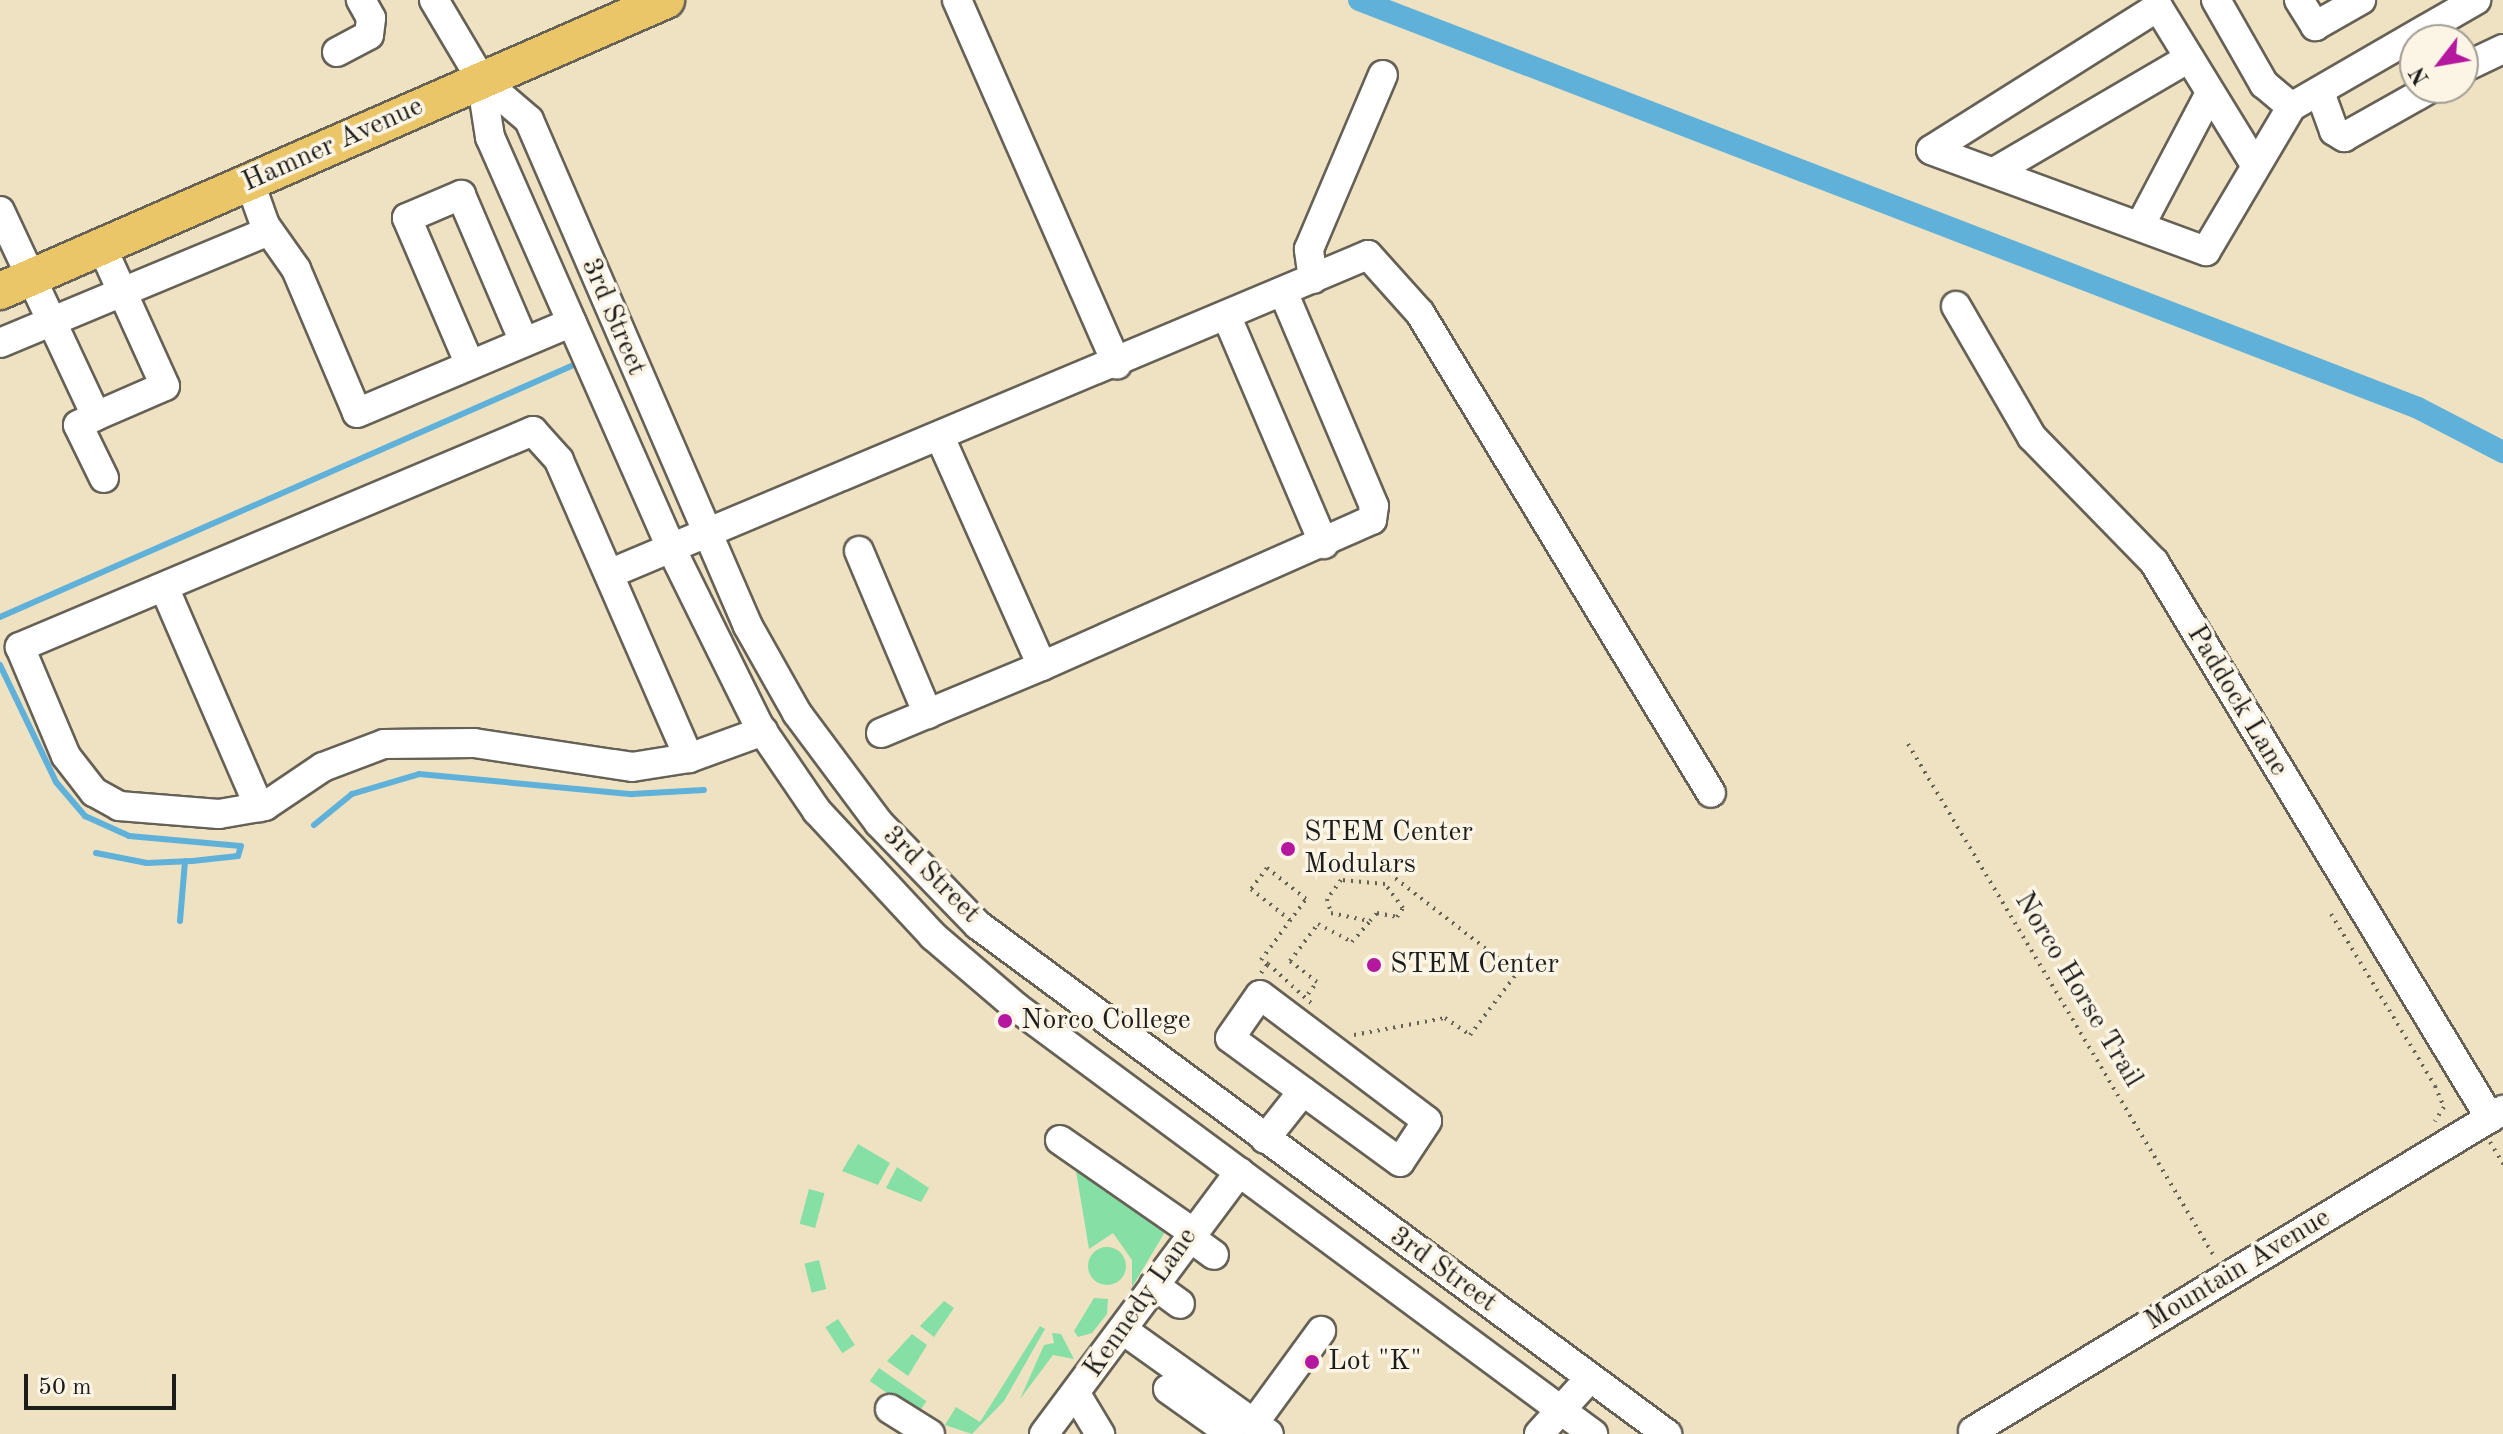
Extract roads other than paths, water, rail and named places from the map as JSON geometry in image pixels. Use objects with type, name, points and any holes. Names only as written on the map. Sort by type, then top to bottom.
[{"type":"main road","name":"Hamner Avenue","points":[[0,291],[250,183],[648,4]]},
{"type":"street","points":[[337,52],[369,35],[371,18],[361,0]]},
{"type":"street","name":"3rd Street","points":[[434,0],[481,79],[529,120],[707,538],[797,713],[879,823],[978,925],[1667,1434]]},
{"type":"street","points":[[957,0],[1117,364]]},
{"type":"street","points":[[2216,0],[2264,84],[2291,107]]},
{"type":"street","points":[[2299,0],[2315,26],[2361,0]]},
{"type":"street","points":[[2254,163],[2158,7],[1931,150],[2206,251],[2254,163],[2291,107],[2321,95],[2446,8],[2476,0]]},
{"type":"street","points":[[2479,60],[2503,49]]},
{"type":"street","points":[[1994,172],[2189,58]]},
{"type":"street","points":[[1313,279],[1309,249],[1383,75]]},
{"type":"street","name":"3rd Street","points":[[481,79],[490,137],[670,546],[763,731],[843,843],[933,936],[1239,1172],[1593,1434]]},
{"type":"street","points":[[2140,226],[2210,93]]},
{"type":"street","points":[[2321,95],[2334,131],[2344,137],[2403,104]]},
{"type":"street","points":[[250,183],[269,231],[296,269],[357,413],[572,322]]},
{"type":"street","points":[[470,365],[407,218],[461,195],[524,342]]},
{"type":"street","points":[[0,211],[96,416]]},
{"type":"street","points":[[0,343],[55,324],[269,231]]},
{"type":"street","points":[[102,247],[165,386],[78,425],[104,478]]},
{"type":"street","points":[[609,574],[670,546],[707,538],[1368,255],[1420,313],[1711,793]]},
{"type":"street","points":[[881,733],[1324,544],[1372,520],[1374,506],[1283,292]]},
{"type":"street","name":"Paddock Lane","points":[[1956,306],[2032,437],[2154,562],[2496,1114]]},
{"type":"street","points":[[1227,317],[1324,544]]},
{"type":"street","points":[[689,758],[559,460],[533,431],[20,647],[66,756],[94,792],[119,806],[219,814],[259,807],[323,767],[384,744],[474,743],[632,767],[689,758],[763,731]]},
{"type":"street","points":[[941,439],[1042,666]]},
{"type":"street","points":[[859,551],[928,714]]},
{"type":"street","points":[[164,587],[259,807]]},
{"type":"street","points":[[1260,995],[1427,1121],[1400,1162],[1303,1091],[1230,1038],[1260,995]]},
{"type":"street","points":[[1265,1139],[1303,1091]]},
{"type":"street","name":"Mountain Avenue","points":[[1973,1431],[2496,1114]]},
{"type":"street","points":[[1060,1140],[1190,1233],[1214,1255]]},
{"type":"street","name":"Kennedy Lane","points":[[1044,1434],[1123,1330],[1190,1233],[1239,1172]]},
{"type":"street","points":[[1154,1285],[1180,1304]]},
{"type":"street","points":[[1123,1330],[1252,1430]]},
{"type":"street","points":[[1252,1430],[1321,1331]]},
{"type":"street","points":[[1539,1434],[1590,1378]]},
{"type":"street","points":[[1168,1389],[1252,1430]]},
{"type":"street","points":[[1076,1394],[1100,1434]]},
{"type":"street","points":[[890,1409],[930,1434]]},
{"type":"waterway","points":[[1359,0],[2418,408],[2503,452]]},
{"type":"waterway","points":[[0,617],[576,364]]},
{"type":"waterway","points":[[0,665],[56,782],[85,816],[129,836],[241,846],[238,856],[192,861],[147,863],[96,853]]},
{"type":"waterway","points":[[314,825],[352,794],[419,774],[632,794],[704,790]]},
{"type":"waterway","points":[[180,921],[185,861]]},
{"type":"place","name":"STEM Center Modulars","points":[[1288,849]]},
{"type":"place","name":"STEM Center","points":[[1374,965]]},
{"type":"place","name":"Norco College","points":[[1005,1021]]},
{"type":"place","name":"Lot \"K\"","points":[[1312,1362]]}]
